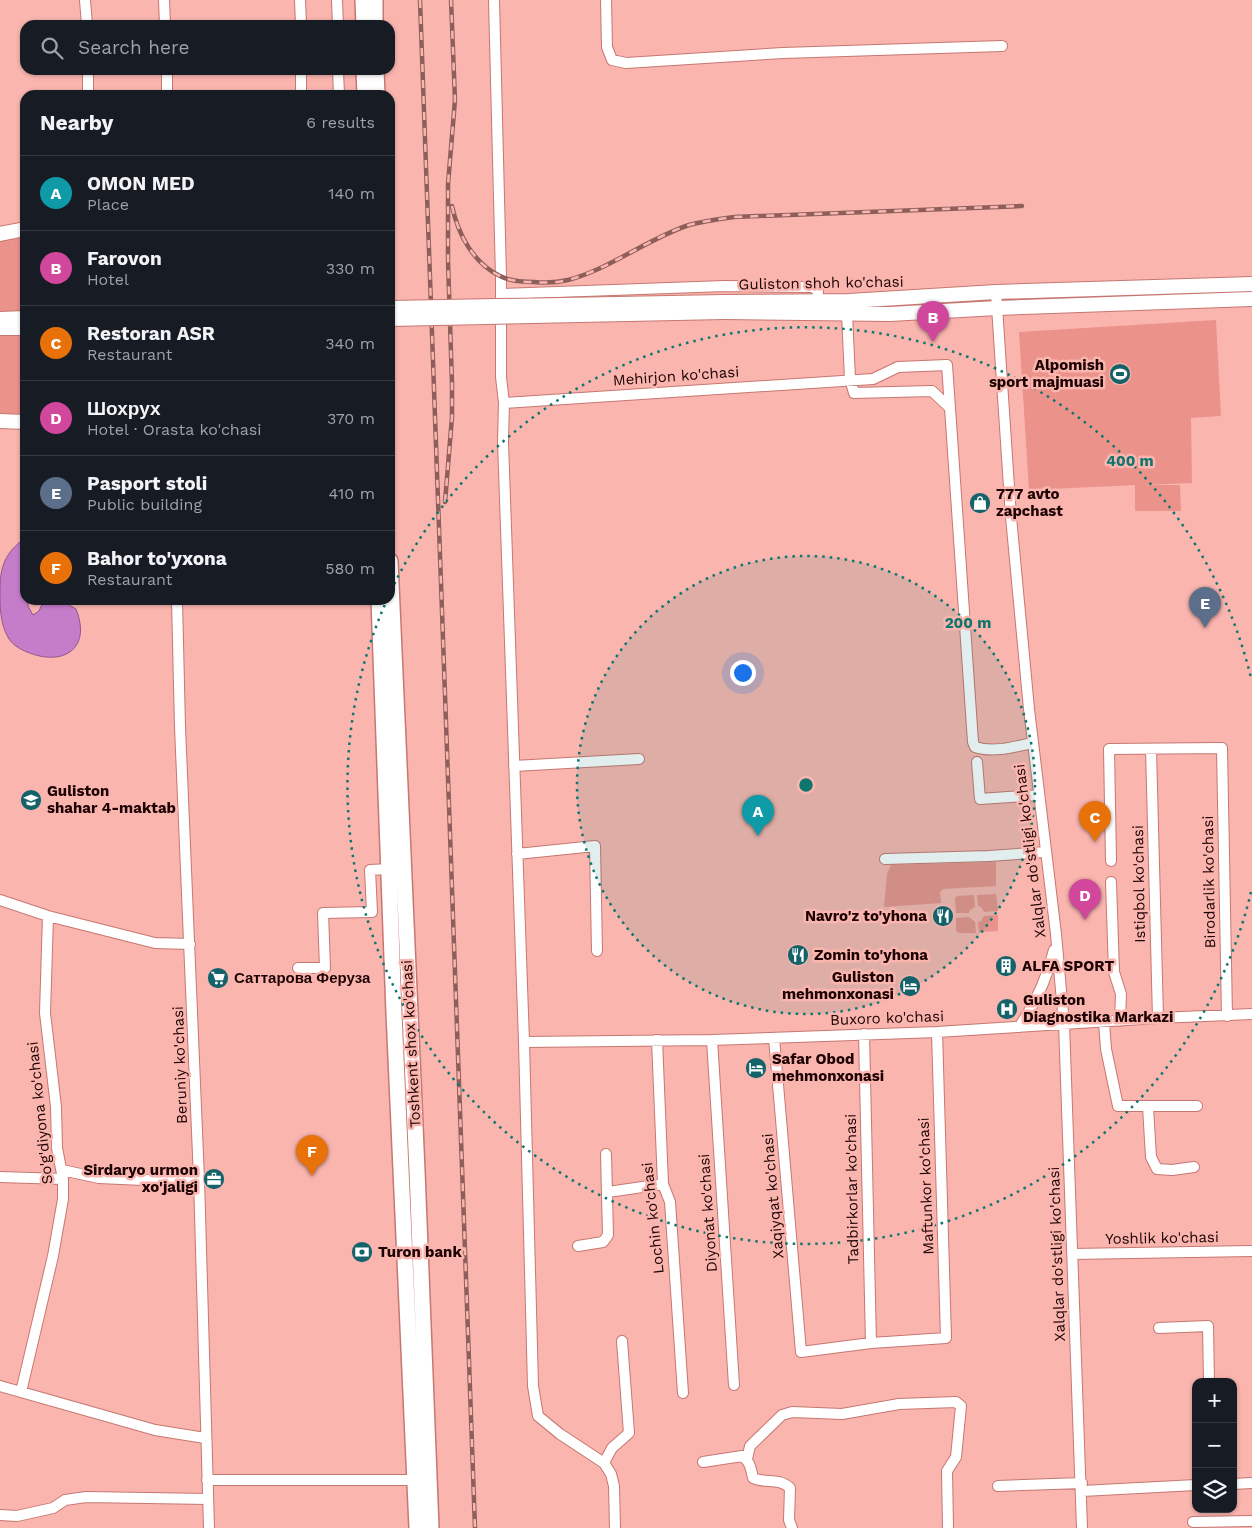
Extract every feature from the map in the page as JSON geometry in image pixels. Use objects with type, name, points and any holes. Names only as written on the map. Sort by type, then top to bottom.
[{"type":"highway","points":[[363,0],[369,20]]},
{"type":"highway","points":[[369,20],[374,0]]},
{"type":"highway","points":[[364,75],[365,90]]},
{"type":"highway","points":[[376,75],[377,90]]},
{"type":"highway","name":"Toshkent shox ko'chasi","points":[[384,605],[389,869],[417,1528]]},
{"type":"highway","name":"Toshkent shox ko'chasi","points":[[384,605],[398,774],[417,1171],[431,1528]]},
{"type":"main road","points":[[0,234],[20,230]]},
{"type":"main road","name":"Guliston shoh ko'chasi","points":[[395,319],[724,307],[996,292],[1252,284]]},
{"type":"main road","name":"Guliston shoh ko'chasi","points":[[395,308],[724,307],[847,314],[890,314],[997,308],[1252,299]]},
{"type":"main road","points":[[0,319],[20,318]]},
{"type":"main road","points":[[0,328],[20,328]]},
{"type":"main road","points":[[0,421],[20,422]]},
{"type":"street","points":[[86,0],[87,20]]},
{"type":"street","points":[[164,0],[165,20]]},
{"type":"street","points":[[300,0],[301,20]]},
{"type":"street","points":[[337,0],[338,20]]},
{"type":"street","points":[[494,0],[501,294],[501,377],[504,403],[503,442],[524,1042],[533,1386],[538,1416],[560,1434],[604,1464],[611,1474],[614,1486],[615,1528]]},
{"type":"street","points":[[606,0],[607,47],[612,60],[626,63],[783,54],[1002,46]]},
{"type":"street","points":[[88,75],[88,90]]},
{"type":"street","points":[[166,75],[167,90]]},
{"type":"street","points":[[301,75],[301,90]]},
{"type":"street","points":[[338,75],[339,90]]},
{"type":"street","points":[[501,294],[725,286],[812,287],[818,292],[817,298],[812,301]]},
{"type":"street","name":"Xalqlar do'stligi ko'chasi","points":[[996,292],[1010,517],[1032,743],[1064,1024],[1082,1528]]},
{"type":"street","points":[[847,314],[850,379],[854,393],[932,391],[950,408],[973,742],[975,747],[983,749],[1008,748],[1032,743]]},
{"type":"street","name":"Mehirjon ko'chasi","points":[[504,403],[873,379],[898,367],[947,365],[950,408]]},
{"type":"street","name":"Beruniy ko'chasi","points":[[177,605],[180,727],[199,1178],[209,1528]]},
{"type":"street","name":"Birodarlik ko'chasi","points":[[1151,749],[1222,748],[1227,1016]]},
{"type":"street","points":[[1111,862],[1109,749],[1151,749]]},
{"type":"street","name":"Istiqbol ko'chasi","points":[[1151,749],[1158,1018]]},
{"type":"street","points":[[514,766],[639,759]]},
{"type":"street","points":[[976,762],[980,799],[1038,795]]},
{"type":"street","points":[[517,854],[595,846],[598,951]]},
{"type":"street","points":[[885,859],[989,856],[1045,852]]},
{"type":"street","points":[[298,968],[325,968],[323,913],[372,912],[370,870],[389,869]]},
{"type":"street","points":[[1111,882],[1114,972],[1121,994],[1120,1021]]},
{"type":"street","points":[[0,900],[48,916],[155,943],[190,944]]},
{"type":"street","name":"So'g'diyona ko'chasi","points":[[20,1392],[53,1256],[63,1199],[63,1175],[57,1148],[56,1107],[45,1013],[48,916]]},
{"type":"street","points":[[1019,1027],[1038,997],[1049,970],[1056,942]]},
{"type":"street","name":"Buxoro ko'chasi","points":[[524,1042],[712,1040],[936,1032],[1252,1014]]},
{"type":"street","points":[[1104,1022],[1106,1049],[1118,1106],[1197,1106]]},
{"type":"street","name":"Maftunkor ko'chasi","points":[[871,1343],[946,1338],[936,1032]]},
{"type":"street","name":"Tadbirkorlar ko'chasi","points":[[864,1034],[871,1343]]},
{"type":"street","name":"Xaqiyqat ko'chasi","points":[[774,1038],[801,1352],[871,1343]]},
{"type":"street","name":"Lochin ko'chasi","points":[[658,1040],[663,1184],[670,1202],[683,1392]]},
{"type":"street","name":"Diyonat ko'chasi","points":[[712,1040],[734,1385]]},
{"type":"street","points":[[1148,1107],[1151,1157],[1157,1169],[1172,1170],[1194,1167]]},
{"type":"street","points":[[578,1246],[603,1242],[608,1235],[606,1154]]},
{"type":"street","points":[[0,1177],[63,1175],[143,1180],[199,1178]]},
{"type":"street","points":[[608,1192],[663,1184]]},
{"type":"street","name":"Yoshlik ko'chasi","points":[[1072,1254],[1252,1251]]},
{"type":"street","points":[[1159,1328],[1208,1326],[1209,1378]]},
{"type":"street","points":[[604,1464],[612,1448],[629,1434],[622,1341]]},
{"type":"street","points":[[0,1386],[155,1430],[205,1438]]},
{"type":"street","points":[[792,1528],[789,1520],[790,1488],[784,1483],[753,1478],[747,1459],[750,1446],[782,1415],[792,1412],[842,1414],[899,1404],[956,1402],[960,1406],[956,1457],[947,1471],[948,1528]]},
{"type":"street","points":[[703,1462],[742,1456],[747,1459]]},
{"type":"street","points":[[207,1480],[415,1480]]},
{"type":"street","points":[[1237,1484],[1252,1483]]},
{"type":"street","points":[[998,1486],[1192,1485]]},
{"type":"street","points":[[0,1515],[17,1516],[53,1508],[65,1500],[86,1497],[208,1499]]},
{"type":"street","points":[[16,1528],[17,1516]]},
{"type":"street","points":[[1193,1522],[1252,1521]]},
{"type":"shaded area","points":[[20,234],[20,311],[0,313],[0,238]]},
{"type":"shaded area","name":"Alpomish sport majmuasi","points":[[1216,320],[1221,416],[1191,418],[1192,483],[1142,485],[1180,485],[1181,511],[1135,511],[1135,485],[1029,490],[1019,332]]},
{"type":"shaded area","points":[[20,332],[20,417],[0,417],[0,333]]},
{"type":"shaded area","points":[[20,542],[20,605],[28,605],[33,615],[39,611],[42,605],[69,605],[76,609],[80,623],[80,635],[77,644],[63,656],[40,656],[22,650],[9,639],[6,633],[1,616],[1,574],[8,555]]},
{"type":"shaded area","points":[[996,862],[996,886],[943,889],[940,892],[941,903],[884,907],[887,874],[891,865]]},
{"type":"shaded area","points":[[996,894],[998,911],[984,912],[978,906],[977,895]]},
{"type":"shaded area","points":[[974,895],[975,907],[969,913],[956,913],[955,898],[957,896]]},
{"type":"shaded area","points":[[998,915],[998,931],[979,932],[978,922],[984,916]]},
{"type":"shaded area","points":[[969,917],[975,922],[976,933],[959,933],[956,931],[956,918]]},
{"type":"railway","points":[[420,0],[475,1528]]},
{"type":"railway","points":[[445,502],[452,417],[448,184],[455,100],[451,0]]},
{"type":"railway","points":[[452,206],[458,227],[468,247],[482,264],[504,278],[546,283],[564,281],[584,275],[673,231],[712,220],[734,217],[1022,206]]},
{"type":"place","name":"Farovon","points":[[933,342]]},
{"type":"place","name":"Alpomish sport majmuasi","points":[[1120,374]]},
{"type":"place","name":"777 avto zapchast","points":[[980,503]]},
{"type":"place","name":"Pasport stoli","points":[[1205,628]]},
{"type":"place","name":"Guliston shahar 4-maktab","points":[[31,800]]},
{"type":"place","name":"OMON MED","points":[[758,836]]},
{"type":"place","name":"Restoran ASR","points":[[1095,842]]},
{"type":"place","name":"Navro'z to'yhona","points":[[943,916]]},
{"type":"place","name":"Шохрух","points":[[1085,920]]},
{"type":"place","name":"Zomin to'yhona","points":[[798,955]]},
{"type":"place","name":"ALFA SPORT","points":[[1006,966]]},
{"type":"place","name":"Саттарова Феруза","points":[[218,978]]},
{"type":"place","name":"Guliston mehmonxonasi","points":[[910,986]]},
{"type":"place","name":"Guliston Diagnostika Markazi","points":[[1007,1009]]},
{"type":"place","name":"Safar Obod mehmonxonasi","points":[[756,1068]]},
{"type":"place","name":"Bahor to'yxona","points":[[312,1176]]},
{"type":"place","name":"Sirdaryo urmon xo'jaligi","points":[[214,1179]]},
{"type":"place","name":"Turon bank","points":[[362,1252]]}]
